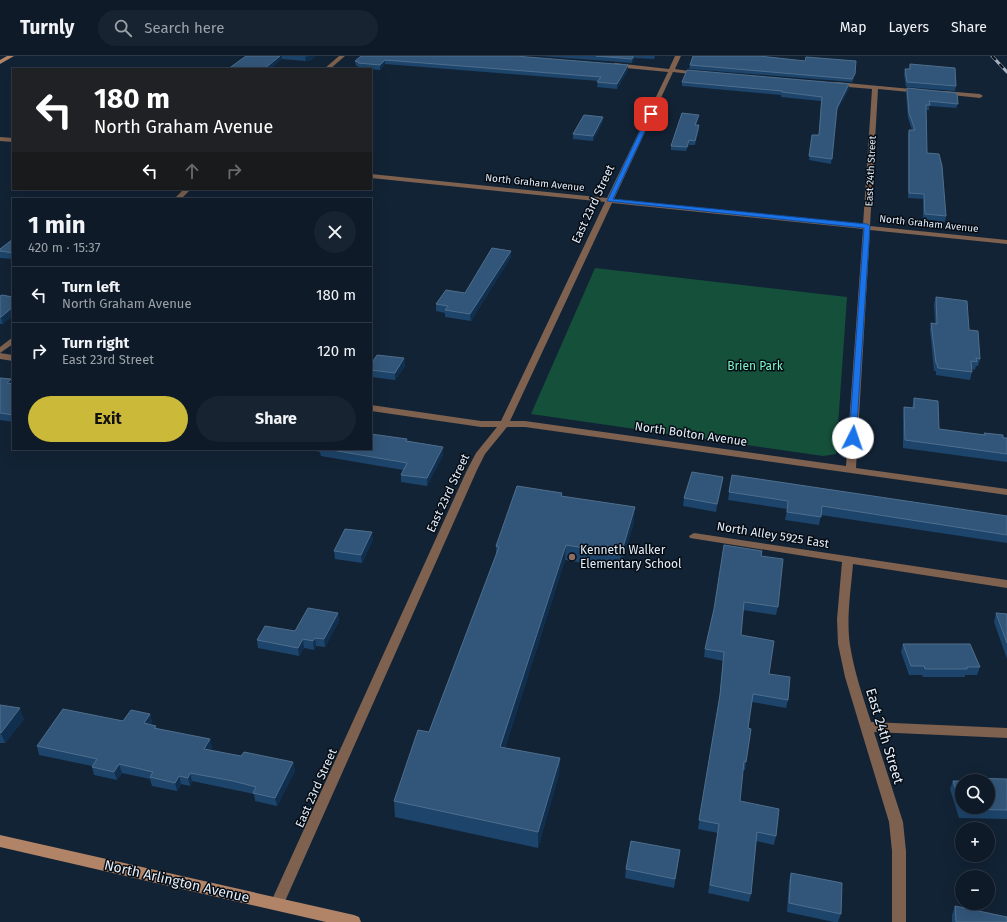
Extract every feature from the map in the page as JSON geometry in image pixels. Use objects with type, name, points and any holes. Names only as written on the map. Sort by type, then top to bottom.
[{"type":"main road","points":[[0,62],[11,56]]},
{"type":"main road","name":"North Arlington Avenue","points":[[0,841],[354,922]]},
{"type":"street","points":[[328,68],[342,56]]},
{"type":"street","name":"East 23rd Street","points":[[277,904],[472,470],[481,453],[504,424],[678,56]]},
{"type":"street","points":[[612,65],[704,74]]},
{"type":"street","points":[[828,84],[927,92]]},
{"type":"street","name":"East 24th Street","points":[[851,470],[875,88]]},
{"type":"street","points":[[935,92],[980,96]]},
{"type":"street","points":[[0,139],[12,140]]},
{"type":"street","name":"North Graham Avenue","points":[[372,176],[867,226],[1007,242]]},
{"type":"street","points":[[178,198],[187,190]]},
{"type":"street","points":[[0,351],[12,341]]},
{"type":"street","points":[[0,356],[12,358]]},
{"type":"street","name":"North Bolton Avenue","points":[[372,408],[481,424],[525,424],[1007,492]]},
{"type":"street","name":"North Alley 5925 East","points":[[694,536],[1007,584]]},
{"type":"street","name":"East 24th Street","points":[[848,560],[843,619],[844,644],[851,677],[896,822],[899,851],[898,922]]},
{"type":"street","points":[[867,727],[1007,733]]},
{"type":"green space","name":"Brien Park","points":[[595,268],[847,297],[836,454],[823,456],[531,414]]},
{"type":"building","points":[[246,56],[280,56],[265,68],[229,68]]},
{"type":"building","points":[[361,56],[515,56],[628,65],[617,84],[597,82],[601,77],[385,60],[380,65],[358,63],[359,62],[355,61]]},
{"type":"building","points":[[596,56],[634,56],[632,59]]},
{"type":"building","points":[[693,56],[759,56],[805,61],[806,57],[856,61],[855,74],[852,79],[690,65]]},
{"type":"building","points":[[910,64],[955,68],[956,86],[907,82],[905,69],[910,69]]},
{"type":"building","points":[[687,70],[849,84],[837,108],[832,159],[809,156],[812,135],[819,135],[822,97],[782,91],[682,82]]},
{"type":"building","points":[[907,88],[957,93],[958,104],[929,101],[930,105],[926,105],[927,153],[939,154],[942,166],[946,216],[925,214],[924,194],[909,193],[909,130],[915,130],[909,113]]},
{"type":"building","points":[[682,113],[699,115],[695,125],[699,125],[695,141],[689,140],[687,147],[671,146]]},
{"type":"building","points":[[584,115],[603,117],[593,136],[573,134]]},
{"type":"building","points":[[12,240],[12,253],[0,251],[0,249]]},
{"type":"building","points":[[492,248],[511,251],[470,314],[445,310],[448,306],[436,304],[446,290],[465,293]]},
{"type":"building","points":[[0,296],[12,297],[12,308],[1,317],[0,317]]},
{"type":"building","points":[[936,297],[967,301],[969,330],[978,331],[980,359],[976,358],[977,362],[971,361],[972,372],[938,368],[936,363],[931,323],[937,324]]},
{"type":"building","points":[[377,355],[404,358],[395,373],[372,370],[372,362]]},
{"type":"building","points":[[0,378],[11,379],[7,383],[12,384],[12,415],[0,413]]},
{"type":"building","points":[[914,398],[938,401],[939,429],[985,435],[984,433],[1003,435],[1003,438],[1007,438],[1007,454],[905,440],[904,407],[914,408]]},
{"type":"building","points":[[372,434],[407,439],[406,441],[443,447],[427,478],[401,475],[407,463],[332,450],[372,450]]},
{"type":"building","points":[[692,472],[723,477],[717,504],[684,498]]},
{"type":"building","points":[[732,475],[1007,516],[1007,535],[822,506],[821,517],[787,512],[788,501],[729,492]]},
{"type":"building","points":[[517,486],[562,493],[561,496],[635,507],[621,554],[566,545],[500,747],[560,758],[538,832],[394,801],[418,730],[429,732],[499,547],[496,546]]},
{"type":"building","points":[[345,529],[372,532],[361,555],[334,551]]},
{"type":"building","points":[[724,545],[762,551],[761,556],[783,559],[778,607],[744,602],[741,635],[774,641],[769,674],[790,677],[788,700],[753,694],[748,728],[751,729],[746,762],[744,761],[740,801],[779,809],[776,836],[757,832],[751,894],[710,885],[719,824],[699,820],[720,695],[724,652],[705,649],[714,609]]},
{"type":"building","points":[[308,608],[338,613],[324,639],[315,638],[313,641],[303,639],[298,648],[257,640],[265,626],[295,631]]},
{"type":"building","points":[[996,613],[1007,614],[1007,643]]},
{"type":"building","points":[[903,644],[970,644],[980,667],[967,667],[967,669],[925,669],[924,666],[911,666]]},
{"type":"building","points":[[0,705],[20,708],[1,733],[0,732]]},
{"type":"building","points":[[63,709],[123,721],[131,710],[150,714],[144,723],[156,726],[154,728],[210,739],[204,749],[241,756],[244,752],[293,762],[275,798],[253,793],[256,787],[190,773],[188,778],[179,776],[175,783],[150,777],[153,772],[119,764],[114,772],[92,767],[97,759],[37,746]]},
{"type":"building","points":[[995,779],[1007,779],[1007,810],[995,810]]},
{"type":"building","points":[[631,841],[680,850],[675,879],[626,869]]},
{"type":"building","points":[[791,873],[842,883],[841,914],[789,903]]},
{"type":"building","points":[[955,910],[974,910],[1007,917],[1007,922],[956,922]]},
{"type":"railway","points":[[992,56],[1007,72]]},
{"type":"place","name":"Kenneth Walker Elementary School","points":[[572,557]]},
{"type":"route","points":[[651,114],[610,200],[867,226],[853,438]]}]
